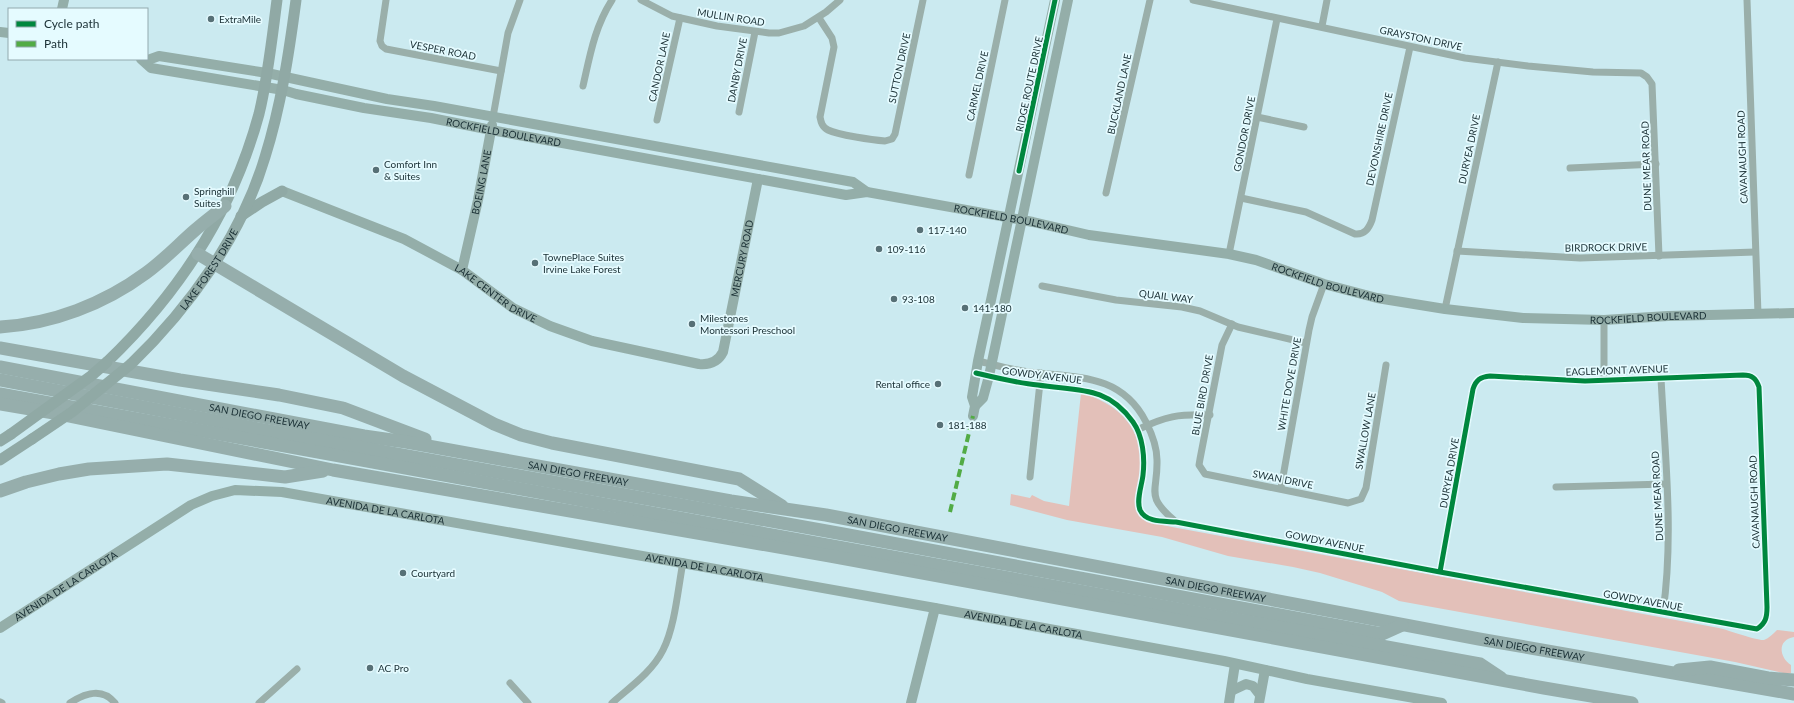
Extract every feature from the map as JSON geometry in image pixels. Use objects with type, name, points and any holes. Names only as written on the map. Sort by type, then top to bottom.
[{"type":"highway","points":[[0,327],[32,323],[63,315],[85,307],[120,290],[160,262],[176,249],[194,230],[225,206]]},
{"type":"highway","points":[[198,254],[403,376],[501,427],[521,435],[552,443],[739,479],[787,508]]},
{"type":"highway","points":[[0,348],[180,380],[279,395],[343,408],[456,451]]},
{"type":"highway","name":"SAN DIEGO FREEWAY","points":[[0,367],[357,435],[456,451],[731,501],[787,508],[1402,625],[1794,694]]},
{"type":"highway","points":[[0,380],[290,436],[827,531],[1382,634],[1402,625]]},
{"type":"highway","points":[[0,394],[1480,664],[1506,681]]},
{"type":"highway","points":[[0,404],[54,413],[333,470],[837,558],[1632,703]]},
{"type":"highway","points":[[0,413],[54,413]]},
{"type":"highway","points":[[0,491],[33,480],[89,469],[166,464],[285,477],[333,470]]},
{"type":"highway","points":[[1662,671],[1710,667],[1768,678],[1794,680]]},
{"type":"highway","points":[[1544,688],[1574,703]]},
{"type":"main road","name":"LAKE FOREST DRIVE","points":[[0,441],[85,381],[107,362],[143,324],[198,254],[225,206],[243,163],[258,114],[267,73],[277,0]]},
{"type":"main road","name":"LAKE FOREST DRIVE","points":[[0,460],[72,412],[131,364],[182,309],[214,263],[240,216],[265,158],[283,90],[296,0]]},
{"type":"main road","name":"RIDGE ROUTE DRIVE","points":[[1056,0],[978,361],[972,397],[975,406],[983,398],[989,376],[1068,0]]},
{"type":"main road","name":"ROCKFIELD BOULEVARD","points":[[148,59],[158,56],[267,73],[387,99],[434,106],[853,182],[867,192]]},
{"type":"main road","name":"ROCKFIELD BOULEVARD","points":[[143,60],[151,68],[283,90],[364,108],[431,118],[846,195],[867,192],[1022,220],[1089,236],[1229,254],[1256,260],[1324,284],[1376,298],[1444,309],[1523,318],[1604,320],[1668,316],[1794,313]]},
{"type":"main road","name":"BOEING LANE","points":[[462,270],[478,200],[493,117]]},
{"type":"main road","points":[[758,179],[770,168]]},
{"type":"main road","name":"MERCURY ROAD","points":[[717,360],[723,352],[758,179]]},
{"type":"main road","points":[[240,216],[282,191]]},
{"type":"main road","name":"LAKE CENTER DRIVE","points":[[282,191],[404,239],[462,270],[513,308],[571,334],[592,341],[699,364],[708,364],[717,360]]},
{"type":"main road","points":[[973,416],[975,406]]},
{"type":"main road","name":"AVENIDA DE LA CARLOTA","points":[[0,628],[190,505],[212,496],[235,490],[282,492],[935,608],[1235,664],[1307,679],[1442,703]]},
{"type":"main road","points":[[911,703],[935,608]]},
{"type":"main road","points":[[1230,699],[1235,664]]},
{"type":"main road","points":[[1260,699],[1264,670]]},
{"type":"main road","points":[[1230,699],[1246,684],[1253,686],[1260,699]]},
{"type":"street","name":"VESPER ROAD","points":[[386,0],[380,41],[382,46],[390,50],[501,71]]},
{"type":"street","points":[[584,86],[595,34],[601,19],[612,0]]},
{"type":"street","name":"MULLIN ROAD","points":[[641,0],[665,13],[680,18],[755,32],[769,33],[784,32],[804,26],[819,18],[840,0]]},
{"type":"street","name":"SUTTON DRIVE","points":[[819,18],[832,38],[834,47],[820,117],[823,126],[832,131],[885,141],[892,139],[895,134],[923,0]]},
{"type":"street","name":"CARMEL DRIVE","points":[[969,176],[1005,0]]},
{"type":"street","name":"BUCKLAND LANE","points":[[1106,193],[1150,0]]},
{"type":"street","name":"GRAYSTON DRIVE","points":[[1193,0],[1277,19],[1322,26],[1451,56],[1593,72],[1641,73],[1648,77]]},
{"type":"street","points":[[1322,26],[1327,0]]},
{"type":"street","name":"CAVANAUGH ROAD","points":[[1747,0],[1758,314]]},
{"type":"street","name":"BOEING LANE","points":[[493,117],[508,33],[517,1]]},
{"type":"street","name":"CANDOR LANE","points":[[657,120],[680,18]]},
{"type":"street","name":"GONDOR DRIVE","points":[[1229,254],[1277,19]]},
{"type":"street","name":"DANBY DRIVE","points":[[739,112],[755,32]]},
{"type":"street","name":"DEVONSHIRE DRIVE","points":[[1241,198],[1306,212],[1355,234],[1363,233],[1368,228],[1372,220],[1410,47]]},
{"type":"street","name":"DURYEA DRIVE","points":[[1444,309],[1458,252],[1498,62]]},
{"type":"street","name":"DUNE MEAR ROAD","points":[[1648,77],[1652,84],[1653,93],[1659,256]]},
{"type":"street","points":[[1257,117],[1304,128]]},
{"type":"street","points":[[1570,168],[1656,164]]},
{"type":"street","name":"BIRDROCK DRIVE","points":[[1458,252],[1550,258],[1755,252]]},
{"type":"street","name":"WHITE DOVE DRIVE","points":[[1281,488],[1306,344],[1312,317],[1324,284]]},
{"type":"street","name":"QUAIL WAY","points":[[1042,286],[1116,300],[1182,307],[1200,311],[1245,329],[1306,344]]},
{"type":"street","points":[[1604,320],[1604,380]]},
{"type":"street","name":"BLUE BIRD DRIVE","points":[[1201,471],[1199,466],[1210,415],[1222,345],[1232,324]]},
{"type":"street","name":"GOWDY AVENUE","points":[[978,361],[1041,373],[1076,376],[1107,384],[1134,403],[1141,413],[1156,444],[1158,460],[1154,492],[1155,496],[1163,511],[1176,522]]},
{"type":"street","name":"SWALLOW LANE","points":[[1361,499],[1366,488],[1386,365]]},
{"type":"street","name":"GOWDY AVENUE","points":[[976,373],[1040,386],[1086,390],[1099,394],[1122,409],[1134,422],[1140,437],[1144,457],[1139,500],[1140,511],[1146,516],[1157,521],[1176,522],[1751,629],[1757,629],[1764,625]]},
{"type":"street","points":[[1030,477],[1041,373]]},
{"type":"street","name":"EAGLEMONT AVENUE","points":[[1478,379],[1490,376],[1566,381],[1743,375],[1749,375],[1756,379]]},
{"type":"street","name":"DUNE MEAR ROAD","points":[[1661,378],[1669,557],[1663,612]]},
{"type":"street","name":"DURYEA DRIVE","points":[[1440,572],[1473,389],[1478,379]]},
{"type":"street","name":"CAVANAUGH ROAD","points":[[1756,379],[1759,387],[1767,607],[1767,616],[1764,625]]},
{"type":"street","points":[[1137,430],[1162,418],[1177,415],[1210,415]]},
{"type":"street","name":"SWAN DRIVE","points":[[1201,471],[1211,475],[1281,488],[1348,503],[1361,499]]},
{"type":"street","points":[[1556,487],[1666,484]]},
{"type":"street","points":[[612,703],[650,669],[664,648],[670,630],[682,562]]},
{"type":"street","points":[[259,703],[297,670]]},
{"type":"street","points":[[510,683],[528,703]]},
{"type":"street","points":[[70,703],[79,697],[95,692],[104,694],[115,703]]},
{"type":"shaded area","points":[[1081,393],[1094,397],[1115,409],[1131,426],[1140,449],[1141,462],[1136,507],[1138,513],[1149,521],[1172,527],[1719,628],[1761,640],[1768,638],[1777,630],[1794,632],[1794,637],[1788,639],[1782,645],[1782,653],[1784,658],[1791,665],[1791,673],[1783,673],[1735,662],[1399,601],[1382,592],[1320,573],[1228,556],[1162,537],[1067,520],[1010,505],[1011,494],[1030,498],[1032,495],[1044,501],[1069,506]]},
{"type":"marked path","points":[[950,512],[973,416]]},
{"type":"cycle path","points":[[1019,171],[1055,0]]},
{"type":"cycle path","points":[[976,373],[1022,383],[1090,392],[1113,401],[1133,422],[1141,440],[1144,468],[1139,506],[1143,514],[1151,519],[1176,522],[1440,572],[1757,629],[1765,620],[1767,607],[1759,387],[1756,381],[1751,376],[1743,375],[1585,381],[1490,376],[1481,378],[1477,381],[1473,389],[1440,572]]},
{"type":"place","name":"ExtraMile","points":[[211,19]]},
{"type":"place","name":"Comfort Inn & Suites","points":[[376,170]]},
{"type":"place","name":"Springhill Suites","points":[[186,197]]},
{"type":"place","name":"117-140","points":[[920,230]]},
{"type":"place","name":"109-116","points":[[879,249]]},
{"type":"place","name":"TownePlace Suites Irvine Lake Forest","points":[[535,263]]},
{"type":"place","name":"93-108","points":[[894,299]]},
{"type":"place","name":"141-180","points":[[965,308]]},
{"type":"place","name":"Milestones Montessori Preschool","points":[[692,324]]},
{"type":"place","name":"Rental office","points":[[938,384]]},
{"type":"place","name":"181-188","points":[[940,425]]},
{"type":"place","name":"Courtyard","points":[[403,573]]},
{"type":"place","name":"AC Pro","points":[[370,668]]}]
